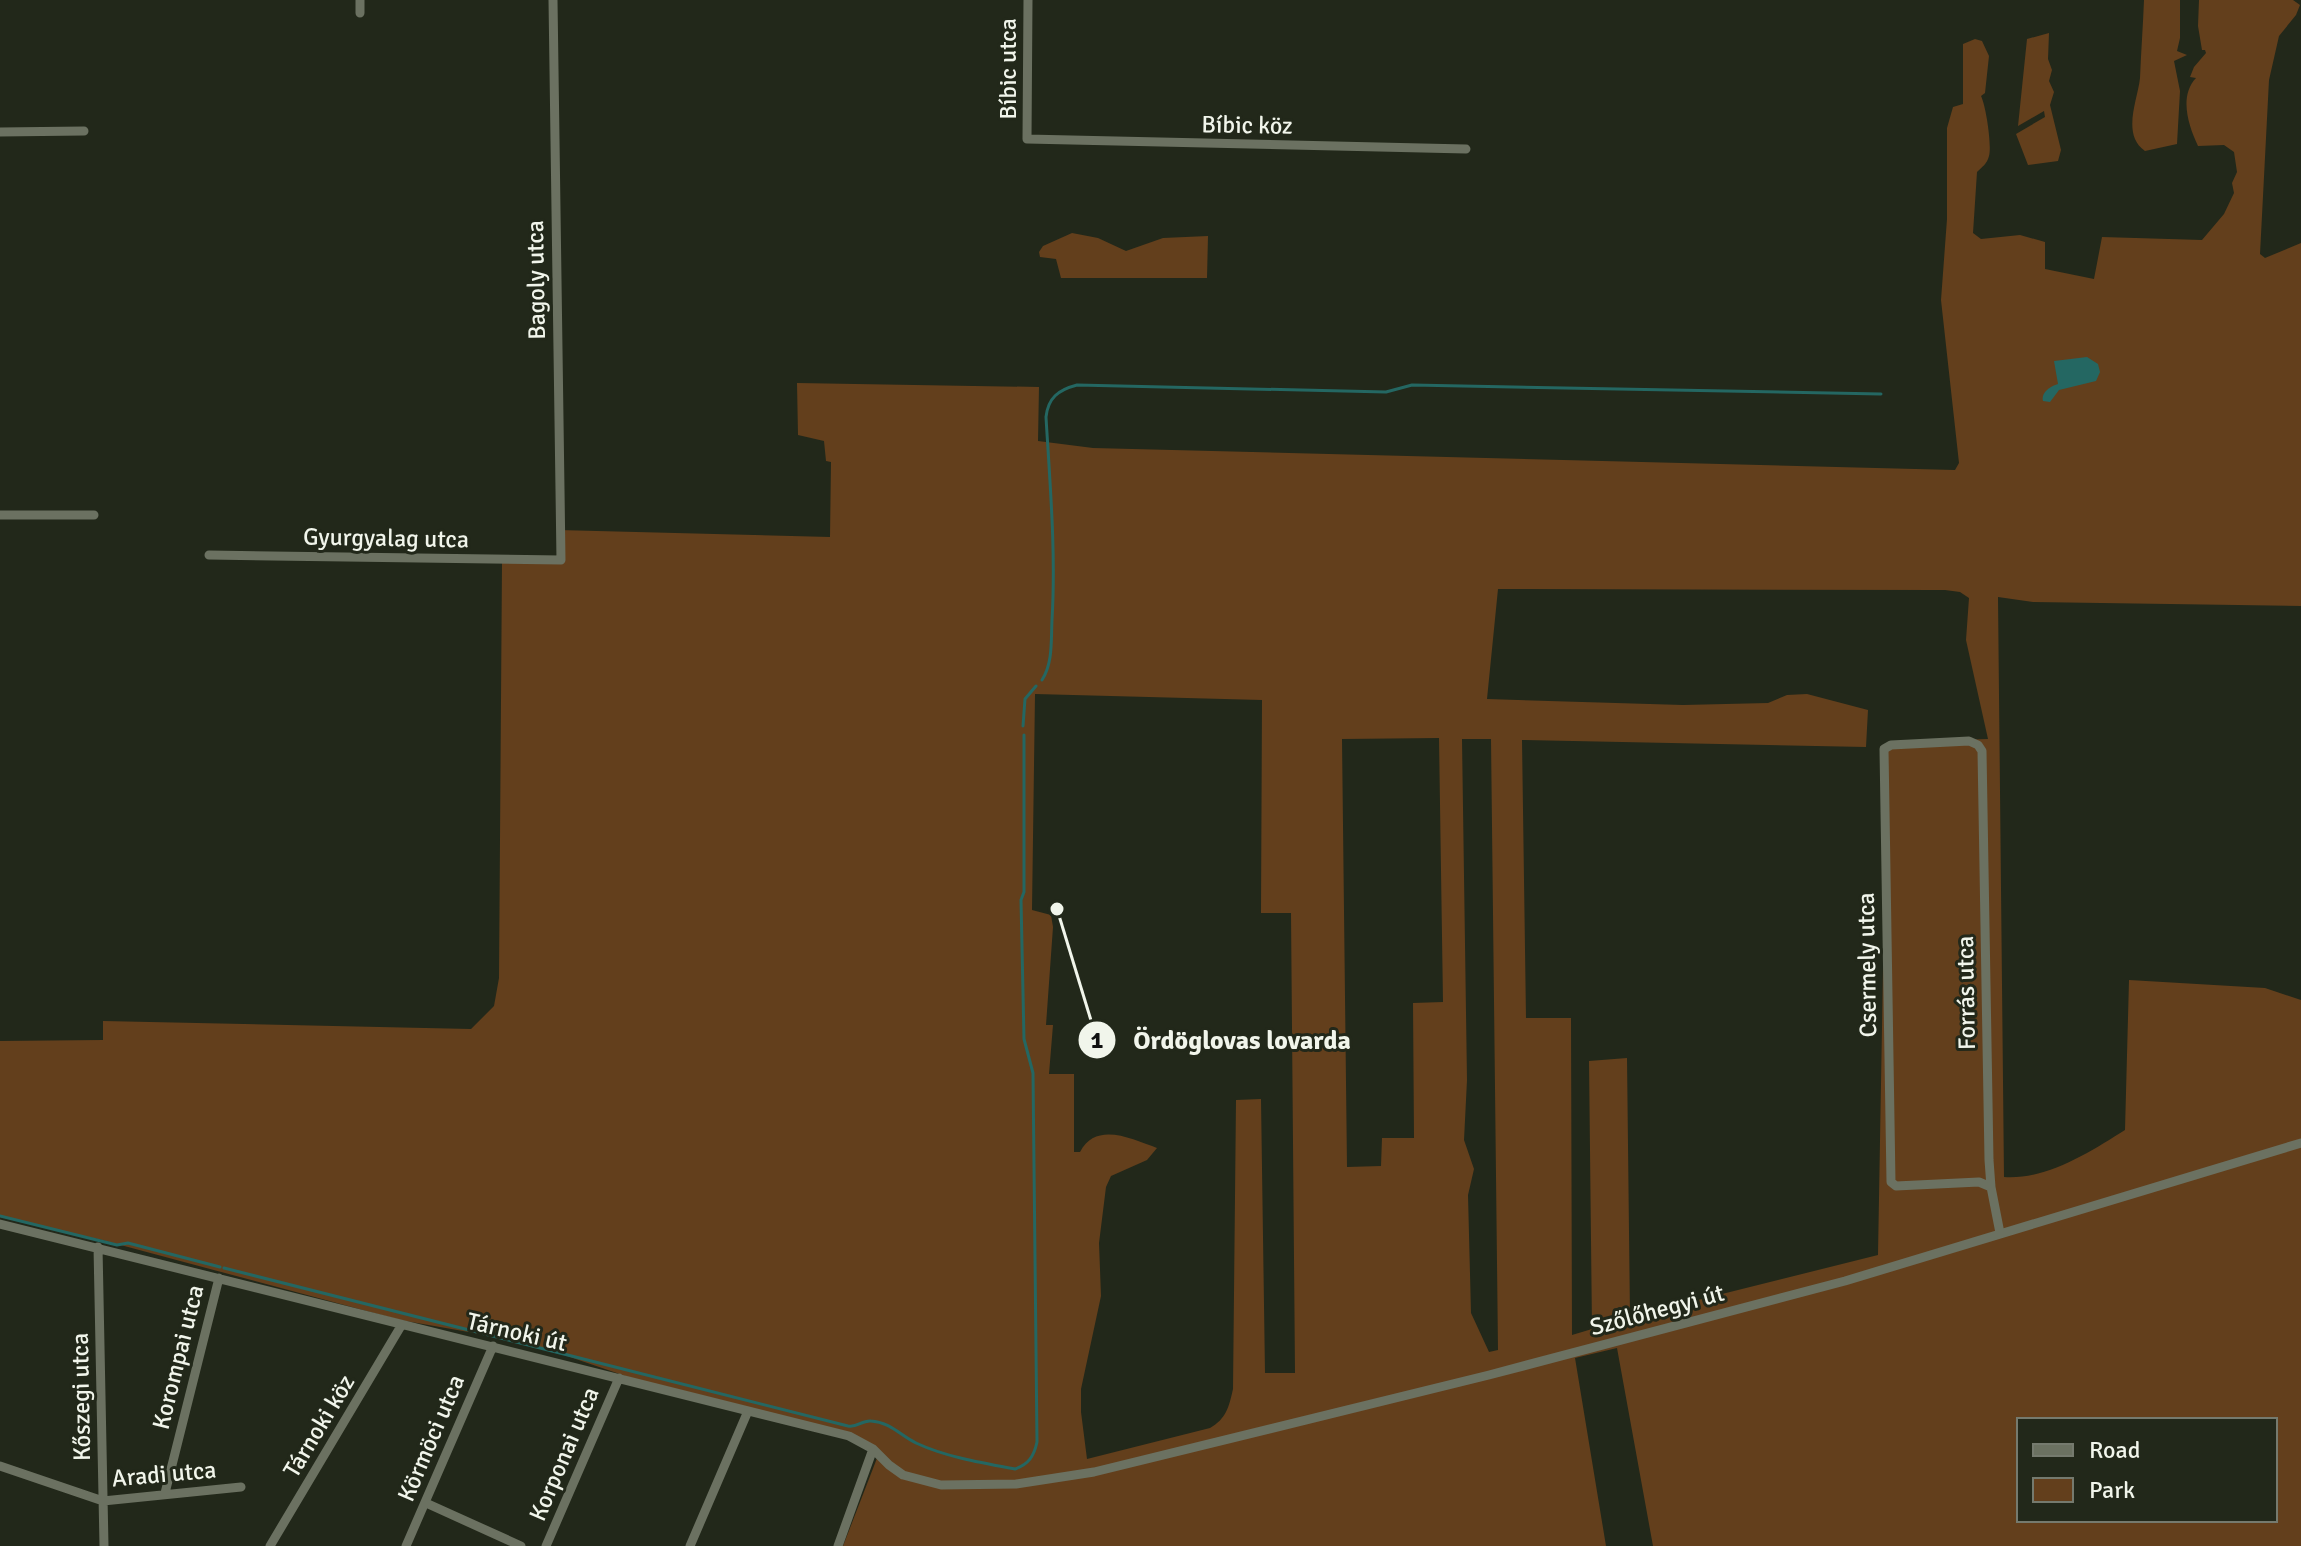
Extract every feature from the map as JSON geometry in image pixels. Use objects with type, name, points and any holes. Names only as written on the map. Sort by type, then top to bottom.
[{"type":"street","points":[[360,0],[360,13]]},
{"type":"street","name":"Bagoly utca","points":[[553,0],[561,560]]},
{"type":"street","name":"Bíbic utca","points":[[1027,139],[1028,0]]},
{"type":"street","points":[[0,132],[84,131]]},
{"type":"street","name":"Bíbic köz","points":[[1027,139],[1466,149]]},
{"type":"street","points":[[0,515],[94,515]]},
{"type":"street","name":"Gyurgyalag utca","points":[[209,555],[561,560]]},
{"type":"street","name":"Csermely utca","points":[[1982,751],[1969,741],[1891,745],[1884,749],[1890,1174],[1891,1182],[1896,1186],[1971,1181],[1991,1187]]},
{"type":"street","name":"Forrás utca","points":[[1982,751],[1991,1187],[2000,1233]]},
{"type":"street","name":"Szőlőhegyi út","points":[[1016,1484],[1094,1472],[1504,1371],[1845,1281],[2301,1143]]},
{"type":"street","name":"Tárnoki út","points":[[0,1224],[849,1436],[873,1449],[889,1465],[920,1481],[954,1485],[1016,1484]]},
{"type":"street","name":"Kőszegi utca","points":[[98,1247],[104,1546]]},
{"type":"street","name":"Korompai utca","points":[[165,1493],[219,1278]]},
{"type":"street","name":"Tárnoki köz","points":[[270,1546],[401,1326]]},
{"type":"street","name":"Körmöci utca","points":[[406,1546],[493,1346]]},
{"type":"street","name":"Korponai utca","points":[[546,1546],[619,1378]]},
{"type":"street","points":[[690,1546],[748,1411]]},
{"type":"street","points":[[838,1546],[873,1449]]},
{"type":"street","name":"Aradi utca","points":[[0,1466],[103,1501],[241,1487]]},
{"type":"street","points":[[426,1503],[521,1546]]},
{"type":"green space","points":[[2144,0],[2180,0],[2177,51],[2187,55],[2174,61],[2180,91],[2177,144],[2145,151],[2138,144],[2132,126],[2140,78]]},
{"type":"green space","points":[[2199,0],[2293,0],[2300,5],[2279,36],[2269,80],[2260,254],[2265,258],[2301,243],[2301,606],[2033,602],[1998,597],[2004,1177],[2036,1174],[2068,1163],[2125,1130],[2129,980],[2265,988],[2301,1000],[2301,1546],[1653,1546],[1617,1348],[1575,1358],[1606,1546],[843,1546],[879,1453],[856,1439],[646,1383],[526,1342],[400,1320],[102,1240],[0,1217],[0,1041],[103,1040],[103,1021],[471,1029],[494,1006],[499,978],[502,562],[557,559],[558,530],[830,537],[831,462],[826,461],[824,441],[798,435],[797,383],[1039,387],[1038,441],[1093,448],[1955,470],[1959,463],[1941,300],[1947,219],[1947,128],[1953,107],[1963,104],[1963,44],[1975,39],[1982,41],[1989,56],[1985,93],[1981,96],[1990,151],[1987,161],[1977,172],[1973,233],[1981,239],[2020,235],[2045,242],[2045,269],[2094,279],[2102,237],[2202,240],[2224,214],[2234,193],[2232,183],[2237,172],[2234,152],[2224,145],[2198,146],[2188,120],[2188,93],[2196,78],[2190,77],[2206,53],[2202,50],[2198,26]],"holes":[[[1498,589],[1945,590],[1960,592],[1969,598],[1966,640],[1988,739],[1887,742],[1878,1255],[1630,1317],[1627,1058],[1589,1061],[1592,1329],[1572,1335],[1571,1018],[1526,1018],[1522,740],[1866,747],[1868,710],[1807,694],[1787,695],[1768,703],[1683,705],[1487,699]],[[1035,694],[1262,700],[1261,913],[1291,913],[1295,1373],[1265,1373],[1261,1099],[1236,1100],[1233,1389],[1228,1407],[1220,1421],[1210,1428],[1087,1459],[1081,1389],[1101,1296],[1099,1243],[1106,1187],[1111,1176],[1147,1160],[1157,1148],[1126,1137],[1105,1135],[1095,1137],[1080,1152],[1074,1152],[1074,1074],[1049,1074],[1053,1025],[1046,1025],[1053,927],[1051,915],[1032,910]],[[1439,738],[1443,1002],[1413,1003],[1414,1138],[1382,1138],[1381,1166],[1347,1167],[1342,739]],[[1462,739],[1491,739],[1498,1350],[1489,1352],[1471,1313],[1468,1195],[1474,1169],[1464,1140],[1467,1080]]]},
{"type":"green space","points":[[2049,33],[2048,59],[2052,70],[2049,81],[2054,92],[2050,105],[2061,150],[2058,161],[2028,165],[2016,134],[2045,117],[2044,111],[2018,126],[2027,39]]},
{"type":"green space","points":[[1072,233],[1098,238],[1126,251],[1163,238],[1208,236],[1207,278],[1061,278],[1056,259],[1040,257],[1039,252],[1043,246]]},
{"type":"water","points":[[2087,357],[2098,364],[2100,372],[2096,381],[2059,390],[2050,402],[2043,401],[2045,392],[2058,384],[2054,361]]},
{"type":"waterway","points":[[1042,680],[1051,651],[1053,595],[1046,417],[1052,400],[1070,387],[1386,392],[1412,385],[1881,394]]},
{"type":"waterway","points":[[1023,726],[1025,699],[1036,686]]},
{"type":"waterway","points":[[224,1268],[848,1426],[878,1422],[916,1443],[964,1459],[1015,1469],[1024,1465],[1037,1442],[1033,1073],[1024,1039],[1021,900],[1024,892],[1024,735]]},
{"type":"waterway","points":[[0,1216],[117,1245],[128,1243],[220,1267]]},
{"type":"place","name":"Ördöglovas lovarda","points":[[1057,909]]}]
